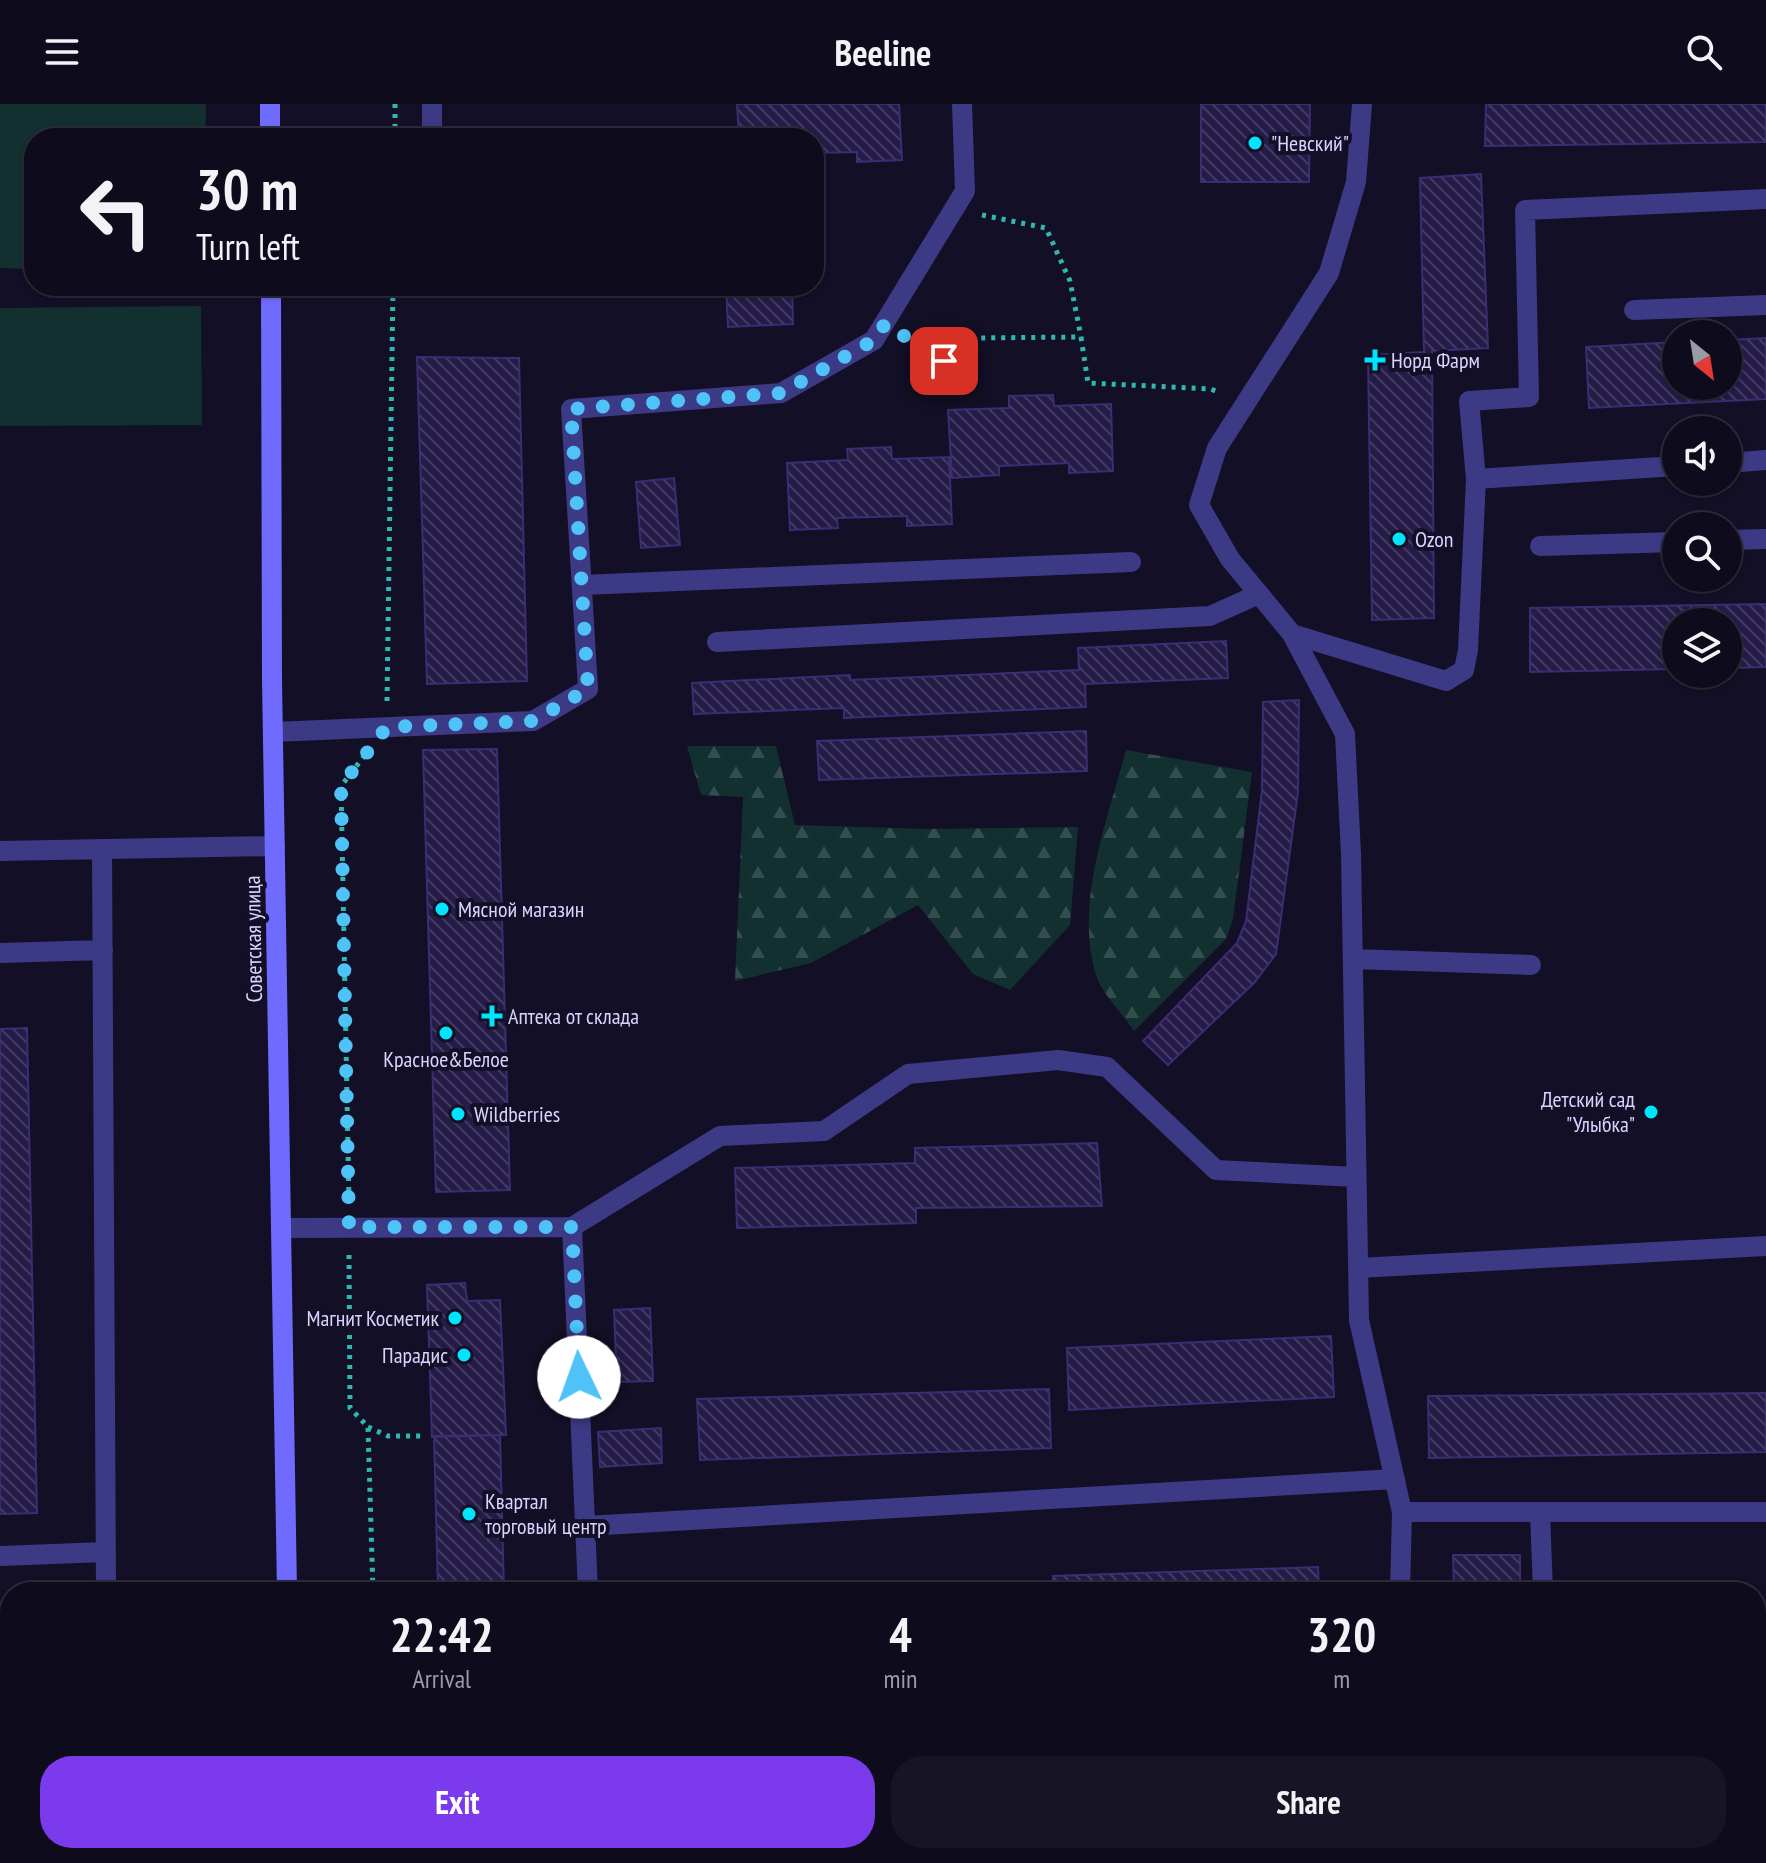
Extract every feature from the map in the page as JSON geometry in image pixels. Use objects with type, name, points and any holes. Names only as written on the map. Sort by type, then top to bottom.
[{"type":"main road","points":[[270,104],[270,128]]},
{"type":"main road","name":"Советская улица","points":[[271,296],[273,732],[287,1582]]},
{"type":"lane","points":[[432,104],[432,128]]},
{"type":"lane","points":[[273,732],[533,721],[588,689],[571,409],[781,393],[874,340],[965,191],[962,104]]},
{"type":"lane","points":[[1362,104],[1356,182],[1329,273],[1217,448],[1199,505],[1230,559],[1292,634],[1345,734],[1353,959],[1359,1320],[1402,1512],[1400,1582]]},
{"type":"lane","points":[[1292,634],[1446,681],[1464,670],[1476,479],[1469,401],[1529,397],[1525,210],[1766,199]]},
{"type":"lane","points":[[1634,310],[1766,305]]},
{"type":"lane","points":[[1742,462],[1766,460]]},
{"type":"lane","points":[[1476,479],[1662,467]]},
{"type":"lane","points":[[1742,540],[1766,539]]},
{"type":"lane","points":[[1540,546],[1662,542]]},
{"type":"lane","points":[[582,585],[1131,562]]},
{"type":"lane","points":[[717,642],[1210,616],[1259,594]]},
{"type":"lane","points":[[0,851],[275,846]]},
{"type":"lane","points":[[102,849],[106,1582]]},
{"type":"lane","points":[[0,953],[103,950]]},
{"type":"lane","points":[[1353,959],[1531,965]]},
{"type":"lane","points":[[281,1228],[572,1227],[720,1136],[824,1131],[908,1074],[1058,1060],[1107,1067],[1216,1170],[1356,1177]]},
{"type":"lane","points":[[572,1227],[588,1582]]},
{"type":"lane","points":[[1358,1268],[1766,1246]]},
{"type":"lane","points":[[587,1526],[1395,1479]]},
{"type":"lane","points":[[1402,1512],[1766,1512]]},
{"type":"lane","points":[[1540,1512],[1543,1582]]},
{"type":"lane","points":[[0,1556],[106,1552]]},
{"type":"path","points":[[395,104],[395,128]]},
{"type":"path","points":[[954,209],[1046,228],[1070,281],[1088,383],[1211,389],[1243,405]]},
{"type":"path","points":[[393,296],[387,727],[341,786],[350,1408],[368,1427],[388,1436],[425,1436]]},
{"type":"path","points":[[885,324],[944,361],[974,338],[1081,337]]},
{"type":"path","points":[[368,1427],[373,1582]]},
{"type":"green space","points":[[0,104],[206,104],[205,128],[24,128],[24,269],[0,268]]},
{"type":"green space","points":[[201,306],[202,425],[0,426],[0,308]]},
{"type":"green space","points":[[687,746],[776,746],[795,825],[929,829],[1078,827],[1070,925],[1010,990],[973,974],[918,905],[811,963],[735,981],[743,797],[701,795]]},
{"type":"green space","points":[[1126,750],[1252,772],[1233,919],[1226,939],[1134,1031],[1108,997],[1096,975],[1090,947],[1089,919],[1096,861]]},
{"type":"building","points":[[737,104],[899,104],[902,160],[857,162],[857,152],[824,153],[824,128],[738,128]]},
{"type":"building","name":"\"Невский\"","points":[[1201,104],[1310,104],[1309,182],[1201,182]]},
{"type":"building","points":[[1486,104],[1766,104],[1766,142],[1485,146]]},
{"type":"building","points":[[1481,174],[1488,348],[1432,351],[1434,618],[1372,620],[1368,355],[1424,352],[1420,178]]},
{"type":"building","points":[[726,296],[792,296],[793,324],[728,327]]},
{"type":"building","points":[[1766,338],[1766,399],[1589,408],[1586,347],[1662,343],[1662,400],[1742,400],[1742,339]]},
{"type":"building","points":[[417,357],[519,358],[527,681],[427,684]]},
{"type":"building","points":[[1053,395],[1054,406],[1111,404],[1113,471],[1069,473],[1069,463],[999,466],[999,475],[952,478],[948,410],[1009,408],[1009,396]]},
{"type":"building","points":[[891,447],[892,459],[949,457],[952,524],[907,526],[907,516],[837,518],[838,528],[790,530],[787,463],[848,460],[847,449]]},
{"type":"building","points":[[674,478],[680,545],[641,548],[636,482]]},
{"type":"building","points":[[1766,604],[1766,667],[1742,668],[1742,608],[1662,608],[1662,669],[1530,672],[1530,608]]},
{"type":"building","points":[[1226,641],[1228,678],[1085,684],[1086,707],[844,718],[844,708],[694,714],[692,683],[850,675],[850,680],[1079,670],[1078,648]]},
{"type":"building","points":[[1299,700],[1298,792],[1276,954],[1255,982],[1168,1065],[1143,1041],[1237,943],[1246,921],[1262,790],[1263,702]]},
{"type":"building","points":[[1086,731],[1087,771],[819,780],[817,741]]},
{"type":"building","points":[[497,749],[510,1190],[436,1192],[423,750]]},
{"type":"building","points":[[27,1028],[37,1513],[0,1514],[0,1029]]},
{"type":"building","points":[[1097,1143],[1102,1206],[916,1208],[916,1223],[737,1228],[735,1168],[915,1163],[915,1148]]},
{"type":"building","points":[[465,1283],[467,1301],[500,1300],[506,1435],[432,1437],[427,1285]]},
{"type":"building","points":[[650,1308],[653,1381],[617,1382],[614,1310]]},
{"type":"building","points":[[1331,1336],[1334,1397],[1069,1410],[1067,1348]]},
{"type":"building","points":[[1049,1389],[1051,1448],[700,1460],[697,1399]]},
{"type":"building","points":[[1766,1393],[1766,1452],[1429,1458],[1428,1396]]},
{"type":"building","points":[[661,1428],[662,1463],[600,1467],[598,1432]]},
{"type":"building","name":"Квартал торговый центр","points":[[500,1435],[504,1582],[438,1582],[434,1436]]},
{"type":"building","points":[[1453,1555],[1520,1555],[1520,1582],[1454,1582]]},
{"type":"building","points":[[1318,1567],[1319,1582],[1053,1582],[1053,1576]]},
{"type":"place","name":"\"Невский\"","points":[[1255,143]]},
{"type":"place","name":"Норд Фарм","points":[[1375,360]]},
{"type":"place","name":"Ozon","points":[[1399,539]]},
{"type":"place","name":"Мясной магазин","points":[[442,909]]},
{"type":"place","name":"Аптека от склада","points":[[492,1016]]},
{"type":"place","name":"Красное&Белое","points":[[446,1033]]},
{"type":"place","name":"Детский сад \"Улыбка\"","points":[[1651,1112]]},
{"type":"place","name":"Wildberries","points":[[458,1114]]},
{"type":"place","name":"Магнит Косметик","points":[[455,1318]]},
{"type":"place","name":"Парадис","points":[[464,1355]]},
{"type":"place","name":"Квартал торговый центр","points":[[469,1514]]},
{"type":"route","points":[[579,1377],[572,1227],[349,1227],[341,786],[387,727],[533,721],[588,689],[571,409],[781,393],[874,340],[885,324],[944,361]]}]
